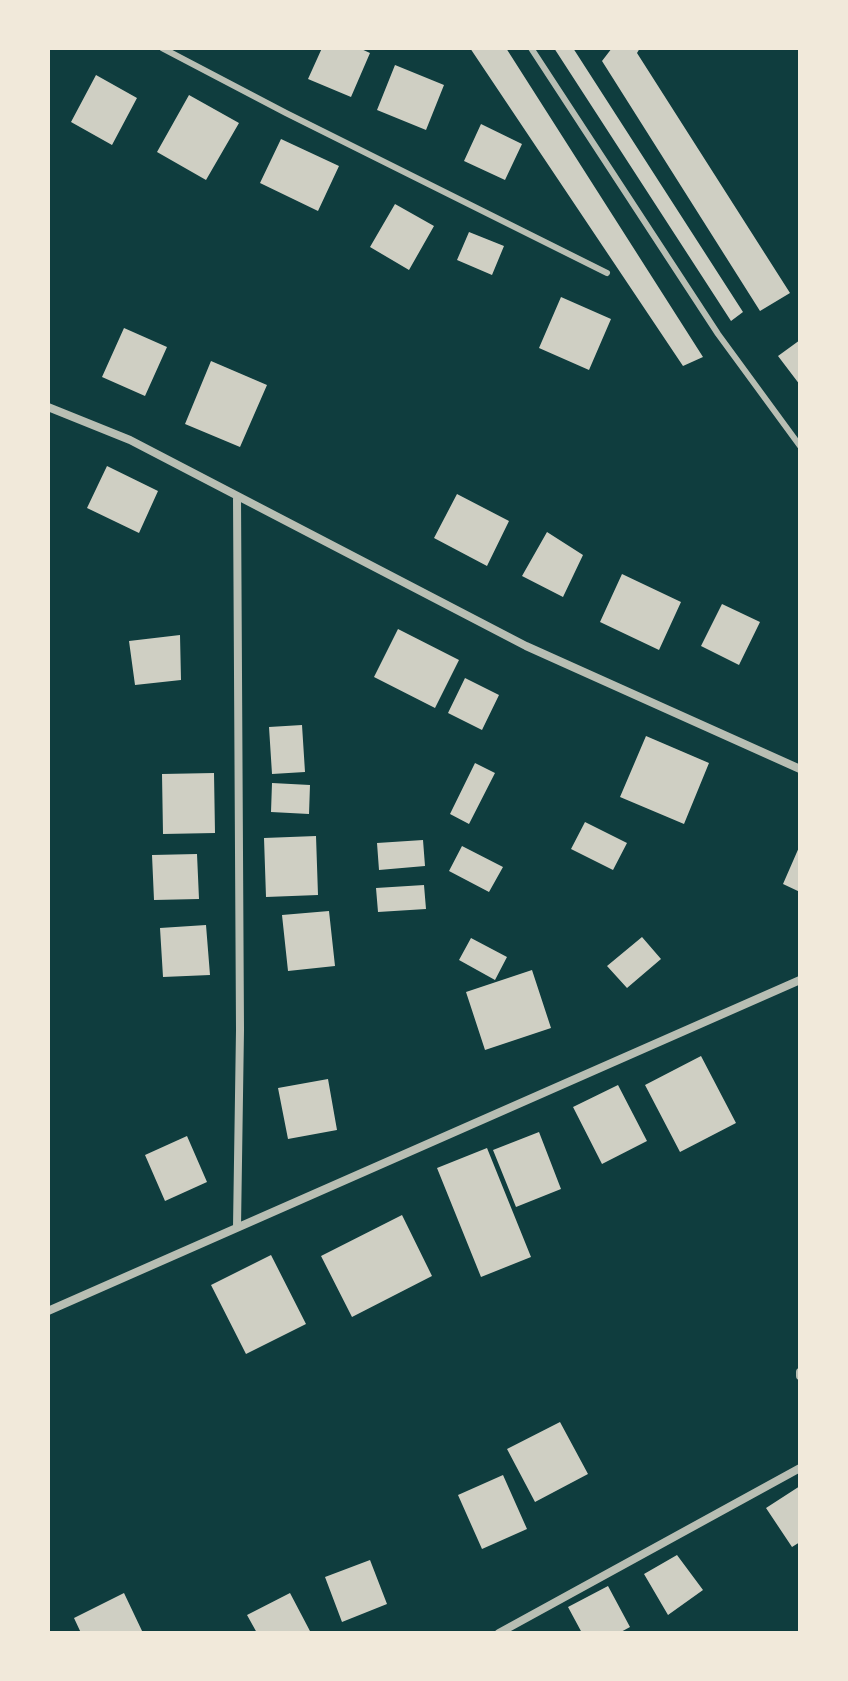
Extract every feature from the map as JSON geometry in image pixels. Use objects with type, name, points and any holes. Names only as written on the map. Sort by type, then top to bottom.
[{"type":"street","points":[[48,407],[130,440],[526,646],[800,769]]},
{"type":"street","points":[[237,496],[240,1030],[237,1227]]},
{"type":"street","points":[[48,1311],[800,980]]},
{"type":"street","points":[[499,1633],[800,1468]]},
{"type":"lane","points":[[162,48],[607,273]]},
{"type":"lane","points":[[531,48],[718,334],[800,446]]},
{"type":"building","points":[[322,48],[359,48],[370,53],[351,97],[308,79]]},
{"type":"building","points":[[470,48],[506,48],[703,357],[683,366]]},
{"type":"building","points":[[554,48],[573,48],[743,312],[731,321]]},
{"type":"building","points":[[612,48],[640,48],[637,53],[790,293],[760,311],[602,61]]},
{"type":"building","points":[[395,65],[444,85],[426,130],[377,110]]},
{"type":"building","points":[[96,75],[137,98],[112,145],[71,122]]},
{"type":"building","points":[[189,95],[239,123],[206,180],[157,152]]},
{"type":"building","points":[[481,124],[522,144],[505,180],[464,161]]},
{"type":"building","points":[[281,139],[339,166],[318,211],[260,183]]},
{"type":"building","points":[[395,204],[434,226],[409,270],[370,247]]},
{"type":"building","points":[[469,232],[504,246],[492,275],[457,260]]},
{"type":"building","points":[[561,297],[611,319],[589,370],[539,348]]},
{"type":"building","points":[[124,328],[167,347],[145,396],[102,377]]},
{"type":"building","points":[[800,340],[800,385],[778,356]]},
{"type":"building","points":[[211,361],[267,385],[240,447],[185,424]]},
{"type":"building","points":[[107,466],[158,491],[139,533],[87,508]]},
{"type":"building","points":[[457,494],[509,521],[487,566],[434,538]]},
{"type":"building","points":[[547,532],[583,555],[563,597],[522,576]]},
{"type":"building","points":[[622,574],[681,602],[659,650],[600,622]]},
{"type":"building","points":[[722,604],[760,622],[739,665],[701,646]]},
{"type":"building","points":[[398,629],[459,660],[435,708],[374,677]]},
{"type":"building","points":[[180,635],[181,680],[135,685],[129,641]]},
{"type":"building","points":[[465,678],[499,695],[482,730],[448,713]]},
{"type":"building","points":[[302,725],[305,772],[272,774],[269,727]]},
{"type":"building","points":[[646,736],[709,763],[684,824],[620,797]]},
{"type":"building","points":[[475,763],[495,773],[469,824],[450,814]]},
{"type":"building","points":[[214,773],[215,833],[163,834],[162,774]]},
{"type":"building","points":[[272,783],[310,785],[309,814],[271,812]]},
{"type":"building","points":[[585,822],[627,843],[613,870],[571,849]]},
{"type":"building","points":[[316,836],[318,895],[266,897],[264,838]]},
{"type":"building","points":[[423,840],[425,866],[379,870],[377,843]]},
{"type":"building","points":[[800,845],[800,892],[783,884]]},
{"type":"building","points":[[462,846],[503,867],[489,892],[449,871]]},
{"type":"building","points":[[197,854],[199,899],[154,900],[152,855]]},
{"type":"building","points":[[424,885],[426,909],[378,912],[376,888]]},
{"type":"building","points":[[329,911],[335,966],[288,971],[282,915]]},
{"type":"building","points":[[206,925],[210,975],[163,977],[160,928]]},
{"type":"building","points":[[642,937],[661,959],[627,988],[607,966]]},
{"type":"building","points":[[471,938],[507,957],[495,980],[459,960]]},
{"type":"building","points":[[532,970],[551,1028],[485,1050],[466,992]]},
{"type":"building","points":[[701,1056],[736,1123],[680,1152],[645,1085]]},
{"type":"building","points":[[328,1079],[337,1130],[288,1139],[278,1088]]},
{"type":"building","points":[[618,1085],[647,1141],[602,1164],[573,1107]]},
{"type":"building","points":[[539,1132],[561,1189],[516,1207],[493,1150]]},
{"type":"building","points":[[187,1136],[207,1182],[165,1201],[145,1155]]},
{"type":"building","points":[[487,1148],[531,1257],[481,1277],[437,1168]]},
{"type":"building","points":[[402,1215],[432,1276],[352,1317],[321,1256]]},
{"type":"building","points":[[271,1255],[306,1324],[246,1354],[211,1285]]},
{"type":"building","points":[[560,1422],[588,1474],[535,1502],[507,1449]]},
{"type":"building","points":[[503,1475],[527,1529],[482,1549],[458,1495]]},
{"type":"building","points":[[800,1486],[800,1542],[792,1547],[766,1508]]},
{"type":"building","points":[[677,1555],[703,1590],[668,1615],[644,1574]]},
{"type":"building","points":[[370,1560],[387,1604],[342,1622],[325,1577]]},
{"type":"building","points":[[608,1586],[630,1627],[619,1633],[582,1633],[568,1607]]},
{"type":"building","points":[[124,1593],[143,1633],[81,1633],[74,1618]]},
{"type":"building","points":[[290,1593],[311,1633],[257,1633],[247,1615]]}]
